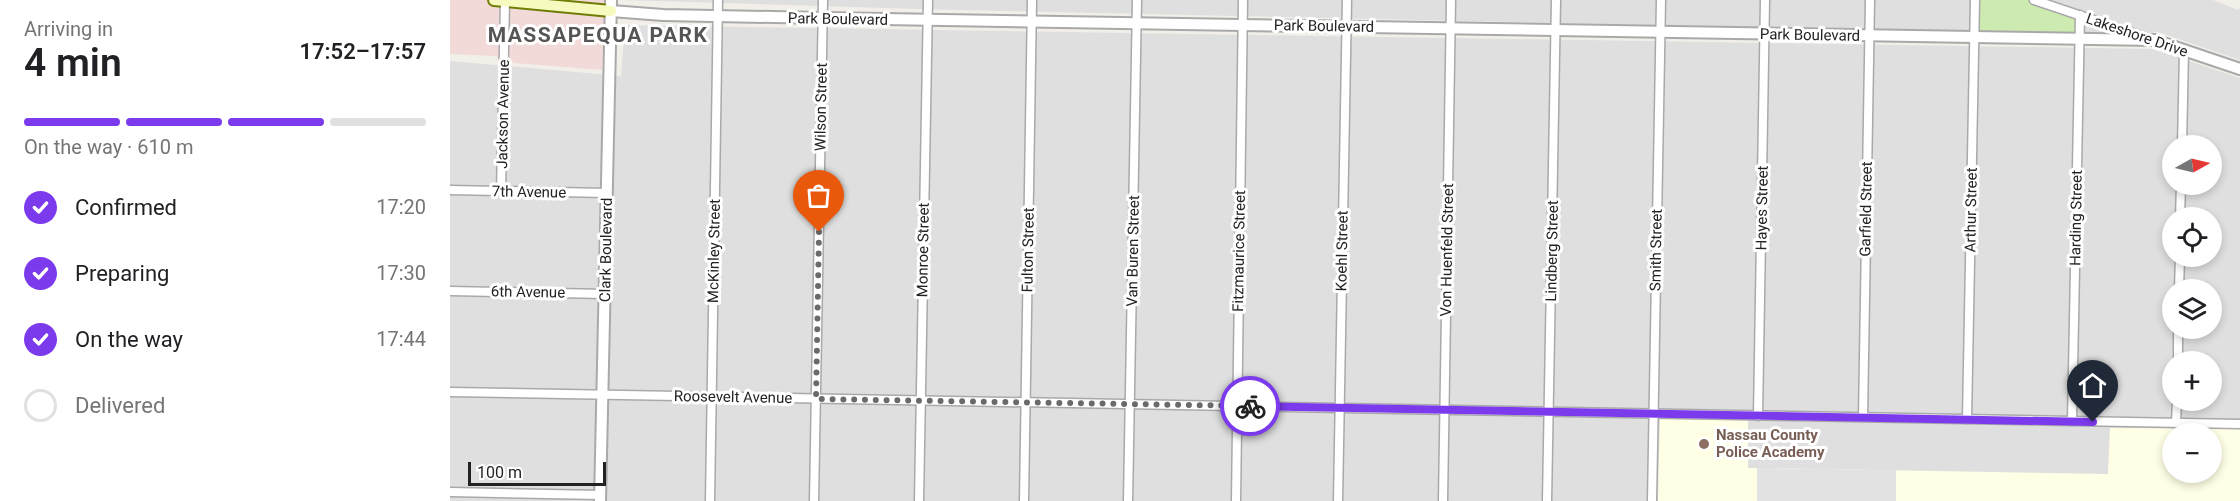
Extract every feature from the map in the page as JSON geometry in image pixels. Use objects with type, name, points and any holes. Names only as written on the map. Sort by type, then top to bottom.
[{"type":"main road","name":"Park Boulevard","points":[[499,1],[611,5]]},
{"type":"street","name":"McKinley Street","points":[[710,501],[718,0]]},
{"type":"street","name":"Wilson Street","points":[[814,501],[823,0]]},
{"type":"street","name":"Monroe Street","points":[[919,501],[928,0]]},
{"type":"street","name":"Fulton Street","points":[[1024,501],[1032,0]]},
{"type":"street","name":"Van Buren Street","points":[[1128,501],[1137,0]]},
{"type":"street","name":"Fitzmaurice Street","points":[[1236,501],[1243,0]]},
{"type":"street","name":"Koehl Street","points":[[1338,501],[1347,0]]},
{"type":"street","name":"Von Huenfeld Street","points":[[1443,501],[1451,0]]},
{"type":"street","name":"Lindberg Street","points":[[1547,501],[1556,0]]},
{"type":"street","name":"Smith Street","points":[[1652,501],[1661,0]]},
{"type":"street","name":"Hayes Street","points":[[1758,416],[1766,0]]},
{"type":"street","name":"Garfield Street","points":[[1863,417],[1870,0]]},
{"type":"street","name":"Arthur Street","points":[[1967,419],[1975,0]]},
{"type":"street","name":"Lakeshore Drive","points":[[2034,0],[2240,69]]},
{"type":"street","name":"Jackson Avenue","points":[[499,1],[501,191]]},
{"type":"street","name":"Park Boulevard","points":[[611,5],[718,16],[2154,40]]},
{"type":"street","name":"Clark Boulevard","points":[[601,498],[611,5]]},
{"type":"street","name":"Harding Street","points":[[2072,421],[2079,15]]},
{"type":"street","points":[[2182,135],[2184,51]]},
{"type":"street","name":"7th Avenue","points":[[450,190],[607,193]]},
{"type":"street","name":"6th Avenue","points":[[450,291],[605,294]]},
{"type":"street","name":"Roosevelt Avenue","points":[[450,392],[2176,423]]},
{"type":"street","points":[[2176,423],[2177,411]]},
{"type":"street","name":"Roosevelt Avenue","points":[[2222,424],[2240,424]]},
{"type":"street","points":[[450,492],[601,498]]},
{"type":"shaded area","points":[[450,0],[605,0],[602,70],[514,63],[495,56],[450,54]]},
{"type":"shaded area","points":[[622,0],[2213,0],[2238,10],[2240,7],[2240,60],[2158,32],[2117,35],[918,9]]},
{"type":"shaded area","points":[[625,25],[2153,49],[2240,78],[2240,501],[450,501],[450,61],[621,76]]},
{"type":"shaded area","points":[[1660,417],[1748,419],[1748,468],[2108,474],[2110,428],[2162,428],[2162,483],[2222,483],[2222,429],[2240,429],[2240,501],[1658,501]]},
{"type":"shaded area","points":[[1757,468],[1896,470],[1896,501],[1757,501]]},
{"type":"green space","points":[[1975,0],[2034,0],[2080,15],[2079,40],[1974,38]]},
{"type":"way so far","points":[[819,232],[816,399],[1250,406]]},
{"type":"place","name":"Nassau County Police Academy","points":[[1704,444]]},
{"type":"district","name":"MASSAPEQUA PARK","points":[[598,35]]},
{"type":"route","points":[[1250,406],[2093,422]]}]
